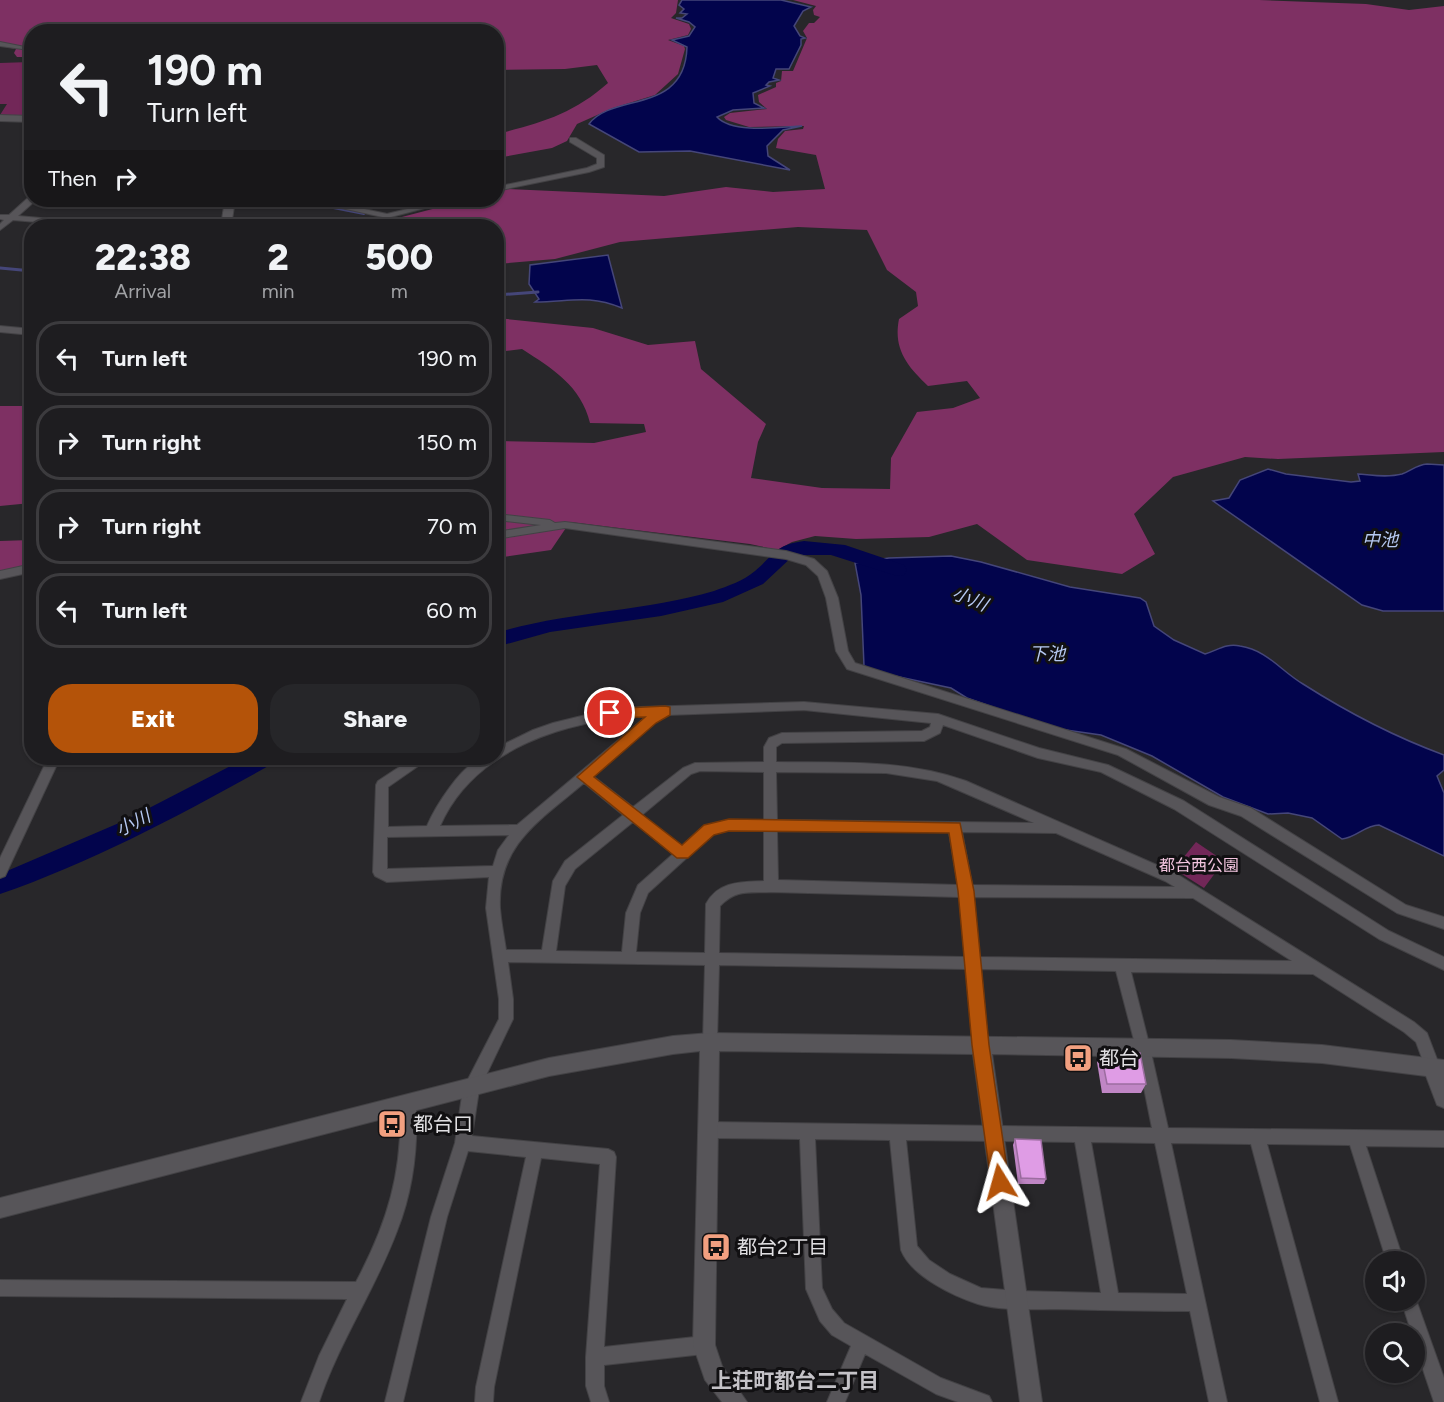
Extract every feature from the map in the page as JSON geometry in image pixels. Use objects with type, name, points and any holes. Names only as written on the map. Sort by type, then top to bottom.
[{"type":"street","points":[[0,44],[22,47]]},
{"type":"street","points":[[0,118],[24,119]]},
{"type":"street","points":[[504,187],[589,171],[601,165],[601,157],[573,140]]},
{"type":"street","points":[[0,228],[24,206]]},
{"type":"street","points":[[346,207],[387,216],[423,207]]},
{"type":"street","points":[[0,217],[24,219]]},
{"type":"street","points":[[0,329],[24,331]]},
{"type":"street","points":[[504,518],[786,555],[810,562],[818,567],[828,584],[842,651],[851,666],[1122,752],[1214,801],[1246,812],[1402,909],[1444,923]]},
{"type":"street","points":[[504,535],[566,525]]},
{"type":"street","points":[[0,574],[24,570]]},
{"type":"street","points":[[504,750],[548,727],[610,713],[804,706],[938,719],[1038,753],[1104,768],[1131,780],[1240,842],[1384,935],[1444,964]]},
{"type":"street","points":[[394,1402],[439,1217],[463,1143],[471,1089],[506,1019],[506,999],[493,908],[497,871],[503,854],[520,830],[652,719],[665,711]]},
{"type":"street","points":[[771,886],[770,747],[773,741],[782,738],[924,736],[936,730],[938,719]]},
{"type":"street","points":[[1,870],[51,765]]},
{"type":"street","points":[[411,765],[382,785],[380,872],[387,876],[497,871]]},
{"type":"street","points":[[432,830],[439,812],[464,780],[482,765]]},
{"type":"street","points":[[549,956],[558,885],[570,865],[674,779],[699,766],[886,768],[938,776],[1139,861],[1170,877],[1192,893],[1316,968],[1422,1038],[1438,1068],[1444,1099]]},
{"type":"street","points":[[585,777],[682,854]]},
{"type":"street","points":[[628,958],[637,900],[643,889],[709,830],[729,825],[1058,828]]},
{"type":"street","points":[[955,827],[966,891],[981,1045],[1031,1402]]},
{"type":"street","points":[[381,832],[520,830]]},
{"type":"street","points":[[736,1402],[713,1372],[704,1345],[711,916],[716,898],[734,888],[771,886],[1192,893]]},
{"type":"street","points":[[500,956],[1316,968]]},
{"type":"street","points":[[1122,965],[1143,1048],[1218,1402]]},
{"type":"street","points":[[0,1208],[559,1066],[635,1051],[710,1042],[981,1045],[1322,1053],[1438,1068]]},
{"type":"street","points":[[310,1402],[324,1361],[383,1247],[405,1171],[408,1105]]},
{"type":"street","points":[[708,1130],[897,1131],[1161,1138],[1444,1139]]},
{"type":"street","points":[[807,1130],[816,1299],[826,1315],[838,1329],[936,1386],[983,1402]]},
{"type":"street","points":[[897,1131],[909,1250],[923,1266],[944,1280],[980,1296],[1018,1300],[1197,1303]]},
{"type":"street","points":[[1082,1135],[1111,1302]]},
{"type":"street","points":[[1257,1137],[1329,1402]]},
{"type":"street","points":[[1356,1140],[1392,1251]]},
{"type":"street","points":[[463,1143],[608,1157],[595,1357],[595,1386],[600,1402]]},
{"type":"street","points":[[484,1402],[485,1387],[535,1150]]},
{"type":"street","points":[[0,1288],[360,1291]]},
{"type":"street","points":[[1413,1311],[1443,1402]]},
{"type":"street","points":[[836,1402],[861,1343]]},
{"type":"street","points":[[595,1357],[704,1345]]},
{"type":"green space","points":[[24,62],[24,116],[0,115],[7,104],[0,104],[0,63]]},
{"type":"green space","name":"都台西公園","points":[[1196,842],[1224,861],[1204,888],[1174,869]]},
{"type":"shaded area","points":[[0,0],[678,0],[676,13],[671,18],[689,24],[691,29],[688,35],[668,40],[684,46],[685,49],[678,74],[655,95],[613,108],[577,124],[567,141],[552,148],[504,157],[504,132],[528,126],[569,110],[608,83],[597,65],[565,69],[504,70],[504,24],[24,24],[23,57],[17,57],[14,53],[16,49],[0,46]]},
{"type":"shaded area","points":[[793,0],[1259,0],[1366,4],[1409,10],[1444,6],[1444,452],[1278,459],[1245,457],[1173,477],[1134,514],[1155,554],[1122,574],[1027,560],[977,524],[929,537],[856,539],[815,536],[792,542],[777,550],[750,544],[570,522],[551,550],[504,557],[504,441],[594,443],[646,432],[644,424],[590,423],[580,399],[555,371],[522,349],[504,351],[504,319],[593,328],[648,345],[695,341],[701,369],[766,424],[758,442],[751,478],[822,488],[890,489],[891,458],[917,412],[953,408],[980,398],[967,381],[928,386],[908,364],[898,339],[899,319],[918,306],[916,292],[887,270],[867,230],[798,227],[620,242],[555,259],[504,263],[504,219],[398,219],[440,207],[504,207],[504,190],[507,189],[664,196],[726,187],[773,192],[825,189],[816,155],[776,148],[778,139],[785,131],[803,129],[804,126],[749,127],[726,120],[724,117],[730,113],[767,109],[759,102],[758,95],[776,87],[776,83],[781,81],[782,71],[793,71],[807,38],[803,31],[809,23],[814,23],[820,17],[814,15],[813,10],[816,6]]},
{"type":"shaded area","points":[[0,406],[24,406],[24,504],[0,506]]},
{"type":"shaded area","points":[[24,540],[24,567],[0,572],[0,541]]},
{"type":"water","points":[[682,0],[781,0],[811,7],[803,11],[794,26],[800,36],[805,38],[801,39],[801,45],[789,69],[776,69],[773,78],[779,80],[769,82],[766,85],[770,86],[753,93],[754,103],[764,108],[733,110],[717,117],[734,126],[745,128],[802,126],[783,130],[767,146],[768,156],[790,170],[690,151],[639,152],[589,124],[600,114],[661,93],[674,83],[683,69],[687,47],[672,40],[689,36],[695,27],[689,22],[676,18],[682,18],[687,14],[680,13],[684,9],[679,5]]},
{"type":"water","points":[[608,255],[622,308],[588,300],[535,302],[539,299],[529,284],[530,265]]},
{"type":"water","name":"中池","points":[[1427,464],[1444,465],[1444,611],[1383,611],[1362,605],[1213,501],[1229,498],[1240,480],[1268,469],[1286,474],[1351,482],[1360,481],[1358,474],[1396,475]]},
{"type":"water","name":"下池","points":[[951,556],[1070,587],[1140,598],[1146,602],[1154,626],[1174,640],[1205,654],[1230,645],[1250,648],[1295,679],[1354,714],[1389,732],[1444,755],[1444,770],[1437,776],[1444,793],[1444,856],[1379,825],[1342,839],[1312,818],[1288,813],[1268,814],[1223,797],[1152,756],[1101,735],[1052,728],[967,698],[951,688],[876,672],[864,666],[861,595],[855,563],[889,558]]},
{"type":"building","points":[[1101,1053],[1140,1053],[1146,1084],[1107,1084]]},
{"type":"building","points":[[1015,1139],[1041,1140],[1046,1179],[1021,1178]]},
{"type":"waterway","points":[[328,207],[364,214]]},
{"type":"waterway","points":[[0,268],[24,270]]},
{"type":"waterway","points":[[504,294],[538,292]]},
{"type":"waterway","name":"小川","points":[[504,638],[550,625],[661,609],[716,597],[740,589],[756,580],[778,557],[791,549],[804,547],[831,549],[897,570]]},
{"type":"waterway","name":"小川","points":[[0,884],[68,857],[134,826],[251,765]]},
{"type":"place","name":"都台","points":[[1078,1058]]},
{"type":"place","name":"都台口","points":[[392,1124]]},
{"type":"place","name":"都台2丁目","points":[[716,1247]]},
{"type":"district","name":"上荘町都台二丁目","points":[[795,1381]]},
{"type":"route","points":[[610,713],[665,711],[652,719],[585,777],[682,854],[709,830],[729,825],[955,827],[966,891],[981,1045],[1000,1182]]}]
